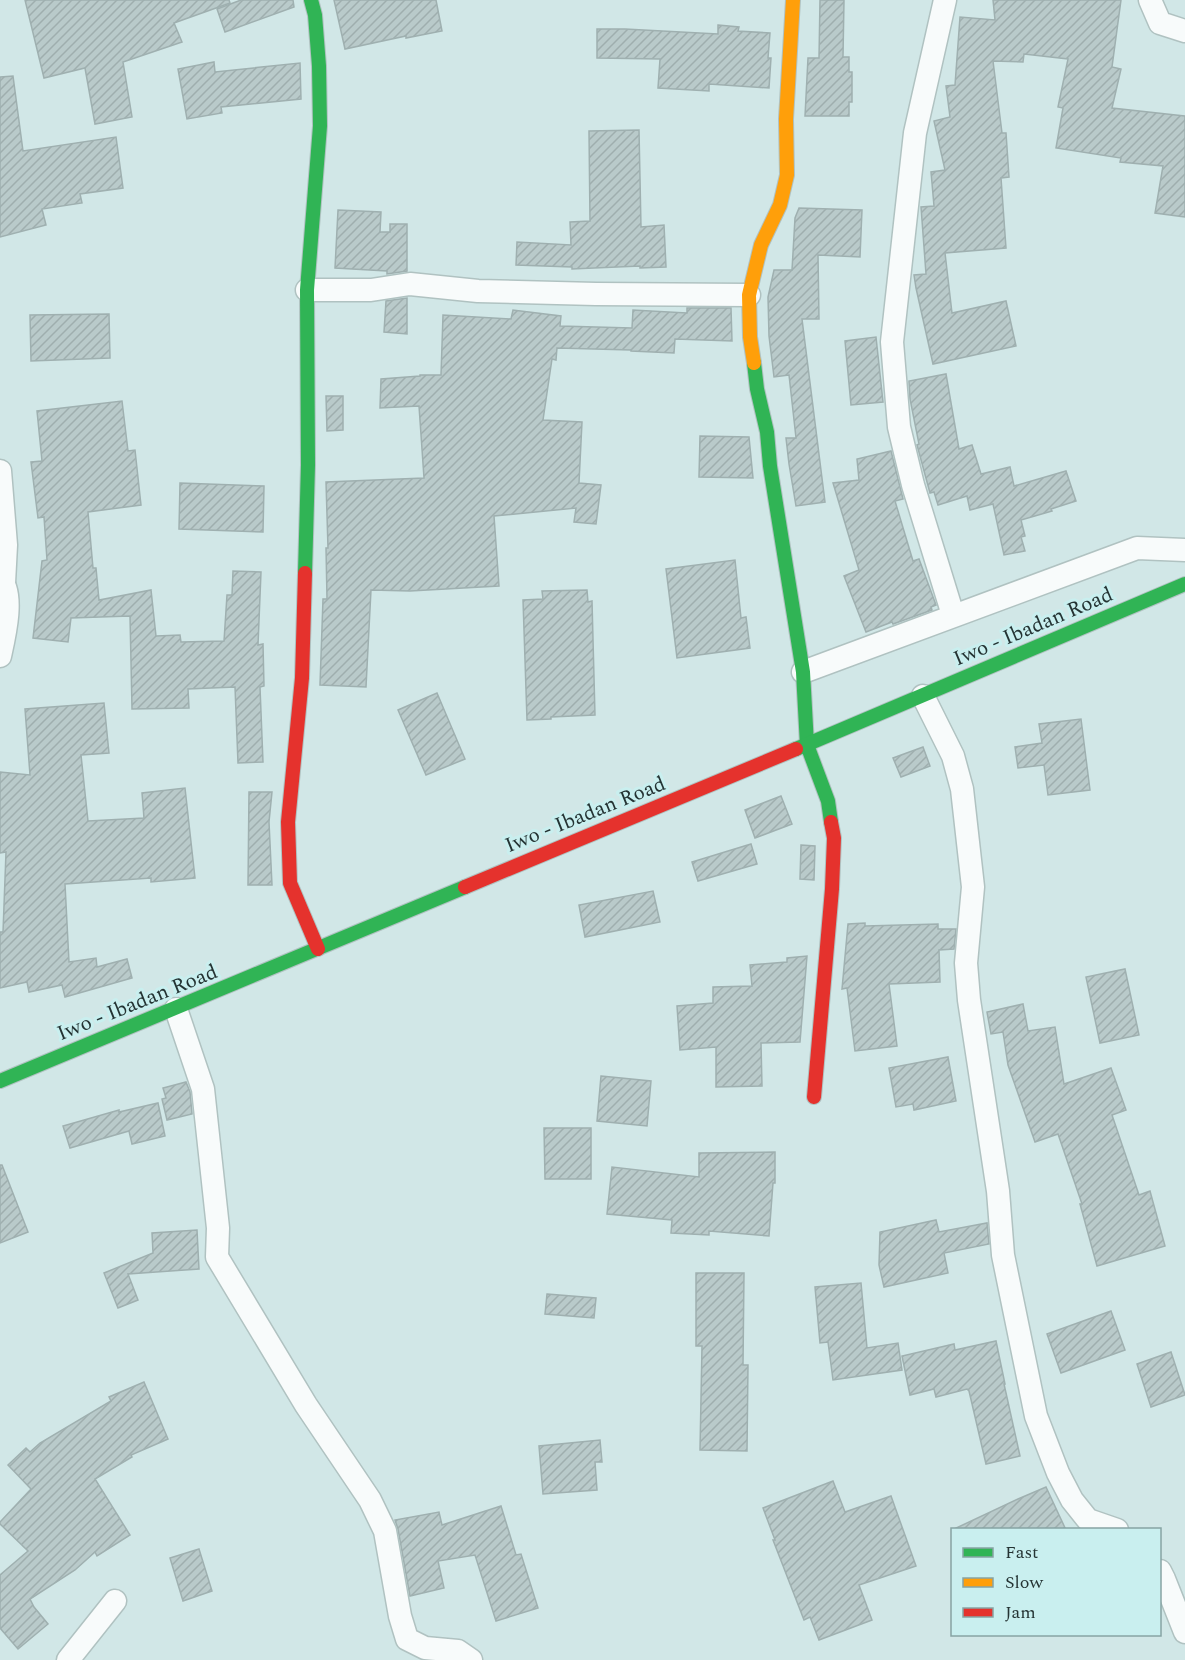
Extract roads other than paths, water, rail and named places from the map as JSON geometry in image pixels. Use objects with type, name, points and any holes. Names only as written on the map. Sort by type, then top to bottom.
[{"type":"street","points":[[311,0],[315,15],[319,66],[320,126],[307,290],[308,465],[302,678],[288,822],[290,883],[318,949]]},
{"type":"street","points":[[793,0],[786,138],[788,175],[780,205],[761,245],[749,295],[750,337],[757,389],[767,432],[770,466],[803,672],[807,745],[828,801],[834,838],[832,889],[814,1097]]},
{"type":"street","points":[[945,0],[915,133],[892,342],[899,428],[913,486],[953,615]]},
{"type":"street","points":[[1150,0],[1160,23],[1185,32]]},
{"type":"street","points":[[307,290],[371,290],[410,284],[478,291],[749,295]]},
{"type":"street","points":[[0,471],[6,545],[2,581],[8,606],[0,656]]},
{"type":"street","points":[[803,672],[1137,548],[1185,550]]},
{"type":"street","name":"Iwo - Ibadan Road","points":[[0,1081],[807,745],[1185,584]]},
{"type":"street","points":[[923,696],[953,756],[962,789],[973,887],[966,963],[969,1000],[999,1191],[1003,1255],[1036,1416],[1058,1473],[1072,1500],[1088,1520],[1111,1528]]},
{"type":"street","points":[[176,1008],[203,1089],[218,1228],[217,1257],[306,1405],[370,1500],[385,1531],[400,1616],[407,1639],[425,1654],[458,1651],[471,1660]]},
{"type":"street","points":[[1161,1573],[1185,1632]]},
{"type":"street","points":[[68,1660],[115,1601]]}]
